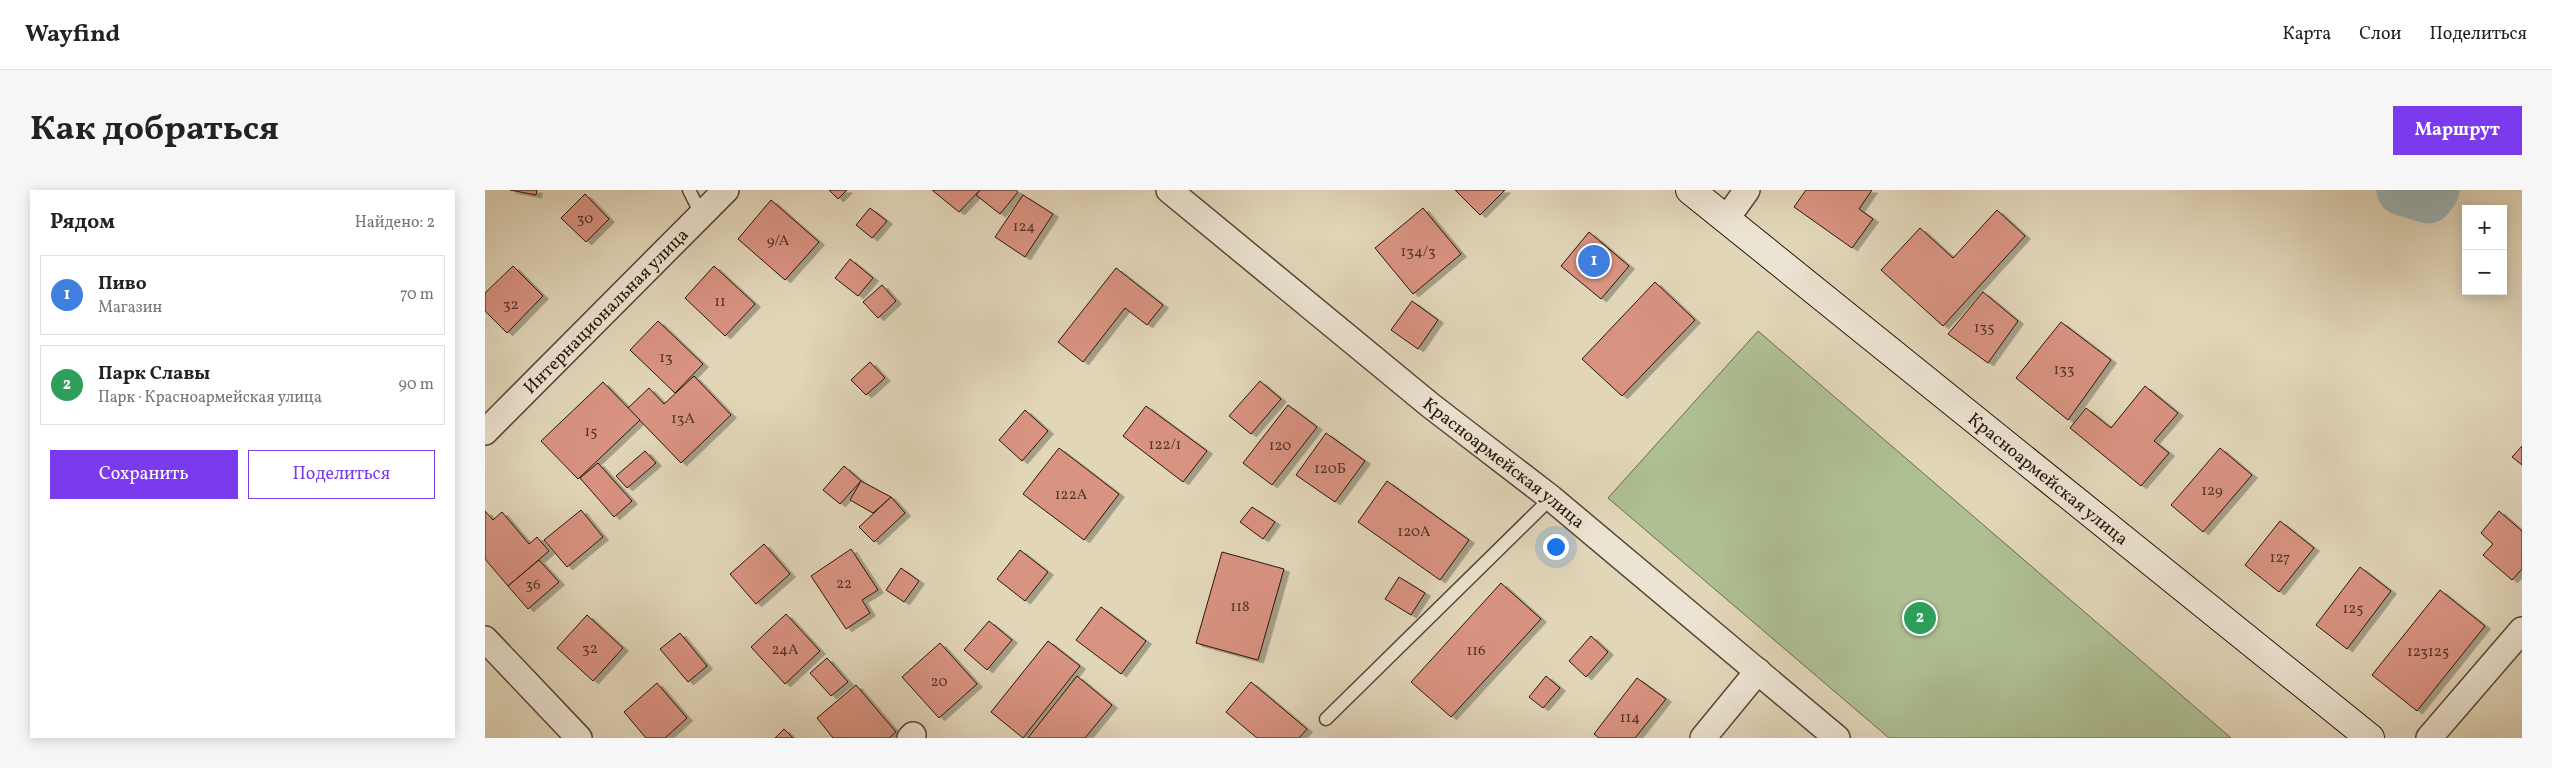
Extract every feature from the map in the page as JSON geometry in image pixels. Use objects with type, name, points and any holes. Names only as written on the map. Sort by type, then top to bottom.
[{"type":"main road","name":"Красноармейская улица","points":[[1690,190],[2370,738]]},
{"type":"street","name":"Интернациональная улица","points":[[485,432],[726,190]]},
{"type":"street","name":"Красноармейская улица","points":[[1169,190],[1422,399],[1551,498],[1759,670],[1837,738]]},
{"type":"street","points":[[1727,218],[1747,190]]},
{"type":"street","points":[[2429,738],[2522,630]]},
{"type":"street","points":[[485,639],[579,738]]},
{"type":"street","points":[[1703,738],[1759,670]]},
{"type":"lane","points":[[689,190],[701,214]]},
{"type":"lane","points":[[1326,719],[1551,498]]},
{"type":"green space","points":[[1758,331],[2231,738],[1889,738],[1608,498]]},
{"type":"building","points":[[510,190],[537,190],[536,195]]},
{"type":"building","points":[[829,190],[847,190],[838,199]]},
{"type":"building","points":[[932,190],[980,190],[959,212]]},
{"type":"building","points":[[980,190],[1016,190],[1018,192],[1000,214],[976,195]]},
{"type":"building","points":[[1455,190],[1505,190],[1480,215]]},
{"type":"building","points":[[1806,190],[1872,190],[1859,209],[1873,219],[1852,248],[1794,207]]},
{"type":"building","points":[[585,194],[609,219],[586,242],[561,218]]},
{"type":"building","points":[[1023,195],[1053,214],[1025,257],[995,237]]},
{"type":"building","points":[[771,200],[819,242],[785,280],[738,239]]},
{"type":"building","points":[[870,208],[887,221],[872,238],[856,225]]},
{"type":"building","points":[[1423,208],[1461,254],[1413,294],[1375,248]]},
{"type":"building","points":[[1997,210],[2025,236],[1943,326],[1881,270],[1920,228],[1953,258]]},
{"type":"building","points":[[1589,232],[1629,266],[1601,299],[1561,266]]},
{"type":"building","points":[[850,259],[873,278],[858,296],[835,278]]},
{"type":"building","points":[[513,266],[543,296],[507,333],[485,311],[485,293]]},
{"type":"building","points":[[714,266],[755,304],[725,336],[685,298]]},
{"type":"building","points":[[1116,268],[1163,305],[1147,325],[1125,308],[1083,362],[1058,342]]},
{"type":"building","points":[[1655,282],[1695,320],[1622,396],[1582,359]]},
{"type":"building","points":[[882,285],[896,301],[878,318],[863,302]]},
{"type":"building","points":[[1983,292],[2018,321],[1988,363],[1948,334]]},
{"type":"building","points":[[1412,301],[1438,320],[1418,349],[1391,330]]},
{"type":"building","points":[[658,321],[703,364],[675,393],[630,350]]},
{"type":"building","points":[[2061,322],[2111,360],[2068,420],[2016,378]]},
{"type":"building","points":[[870,362],[885,378],[866,395],[851,380]]},
{"type":"building","points":[[694,376],[731,415],[681,463],[628,408],[649,388],[664,404]]},
{"type":"building","points":[[1260,381],[1281,399],[1251,434],[1229,416]]},
{"type":"building","points":[[603,382],[640,420],[578,479],[541,441]]},
{"type":"building","points":[[2145,386],[2178,413],[2154,441],[2169,453],[2141,486],[2070,428],[2086,408],[2111,428]]},
{"type":"building","points":[[1288,405],[1317,427],[1272,485],[1243,463]]},
{"type":"building","points":[[1146,406],[1207,451],[1183,482],[1123,436]]},
{"type":"building","points":[[1025,410],[1048,431],[1022,461],[999,440]]},
{"type":"building","points":[[1326,433],[1365,461],[1335,502],[1296,475]]},
{"type":"building","points":[[2522,446],[2522,465],[2512,457]]},
{"type":"building","points":[[1059,448],[1119,494],[1084,540],[1023,494]]},
{"type":"building","points":[[2220,448],[2252,475],[2203,532],[2171,505]]},
{"type":"building","points":[[645,451],[656,463],[627,488],[616,476]]},
{"type":"building","points":[[598,463],[632,501],[614,517],[580,478]]},
{"type":"building","points":[[844,466],[861,481],[840,504],[823,490]]},
{"type":"building","points":[[861,481],[891,497],[873,513],[850,500]]},
{"type":"building","points":[[1387,481],[1469,540],[1440,580],[1358,522]]},
{"type":"building","points":[[891,497],[905,513],[874,542],[859,527]]},
{"type":"building","points":[[1252,507],[1275,522],[1263,539],[1240,522]]},
{"type":"building","points":[[581,510],[603,537],[567,567],[544,540]]},
{"type":"building","points":[[485,511],[493,520],[502,512],[529,544],[537,537],[549,551],[508,586],[485,559]]},
{"type":"building","points":[[2499,511],[2522,531],[2522,569],[2512,580],[2483,555],[2493,544],[2481,533]]},
{"type":"building","points":[[2280,521],[2314,548],[2279,592],[2245,565]]},
{"type":"building","points":[[764,544],[790,574],[756,604],[730,574]]},
{"type":"building","points":[[851,549],[878,590],[862,600],[870,613],[846,629],[811,576]]},
{"type":"building","points":[[1020,550],[1048,572],[1025,601],[997,579]]},
{"type":"building","points":[[1222,552],[1284,569],[1258,660],[1196,643]]},
{"type":"building","points":[[539,560],[559,582],[528,609],[508,586]]},
{"type":"building","points":[[2360,567],[2391,591],[2347,649],[2316,625]]},
{"type":"building","points":[[901,568],[919,581],[904,602],[886,590]]},
{"type":"building","points":[[1399,577],[1425,593],[1411,615],[1385,599]]},
{"type":"building","points":[[1501,583],[1541,619],[1451,717],[1411,682]]},
{"type":"building","points":[[2440,590],[2485,626],[2417,711],[2372,675]]},
{"type":"building","points":[[1101,607],[1146,641],[1121,674],[1076,640]]},
{"type":"building","points":[[786,614],[820,651],[785,684],[751,647]]},
{"type":"building","points":[[587,615],[623,648],[593,681],[557,648]]},
{"type":"building","points":[[989,621],[1012,640],[987,670],[964,650]]},
{"type":"building","points":[[680,633],[707,666],[688,682],[660,649]]},
{"type":"building","points":[[1591,636],[1608,652],[1586,677],[1569,661]]},
{"type":"building","points":[[1048,641],[1080,666],[1023,738],[991,712]]},
{"type":"building","points":[[940,643],[977,684],[939,718],[902,677]]},
{"type":"building","points":[[827,658],[848,682],[831,696],[810,673]]},
{"type":"building","points":[[1077,676],[1112,705],[1085,738],[1028,738]]},
{"type":"building","points":[[1546,676],[1560,688],[1543,708],[1529,697]]},
{"type":"building","points":[[1637,678],[1666,699],[1635,738],[1599,738],[1594,734]]},
{"type":"building","points":[[1251,682],[1307,729],[1299,738],[1257,738],[1226,712]]},
{"type":"building","points":[[657,683],[687,718],[665,738],[646,738],[624,712]]},
{"type":"building","points":[[856,685],[896,732],[889,738],[833,738],[817,718]]},
{"type":"building","points":[[784,729],[793,738],[775,738]]},
{"type":"waterway","points":[[2402,190],[2428,198],[2434,190]]},
{"type":"place","name":"Пиво","points":[[1594,261]]},
{"type":"place","name":"Парк Славы","points":[[1920,618]]}]
